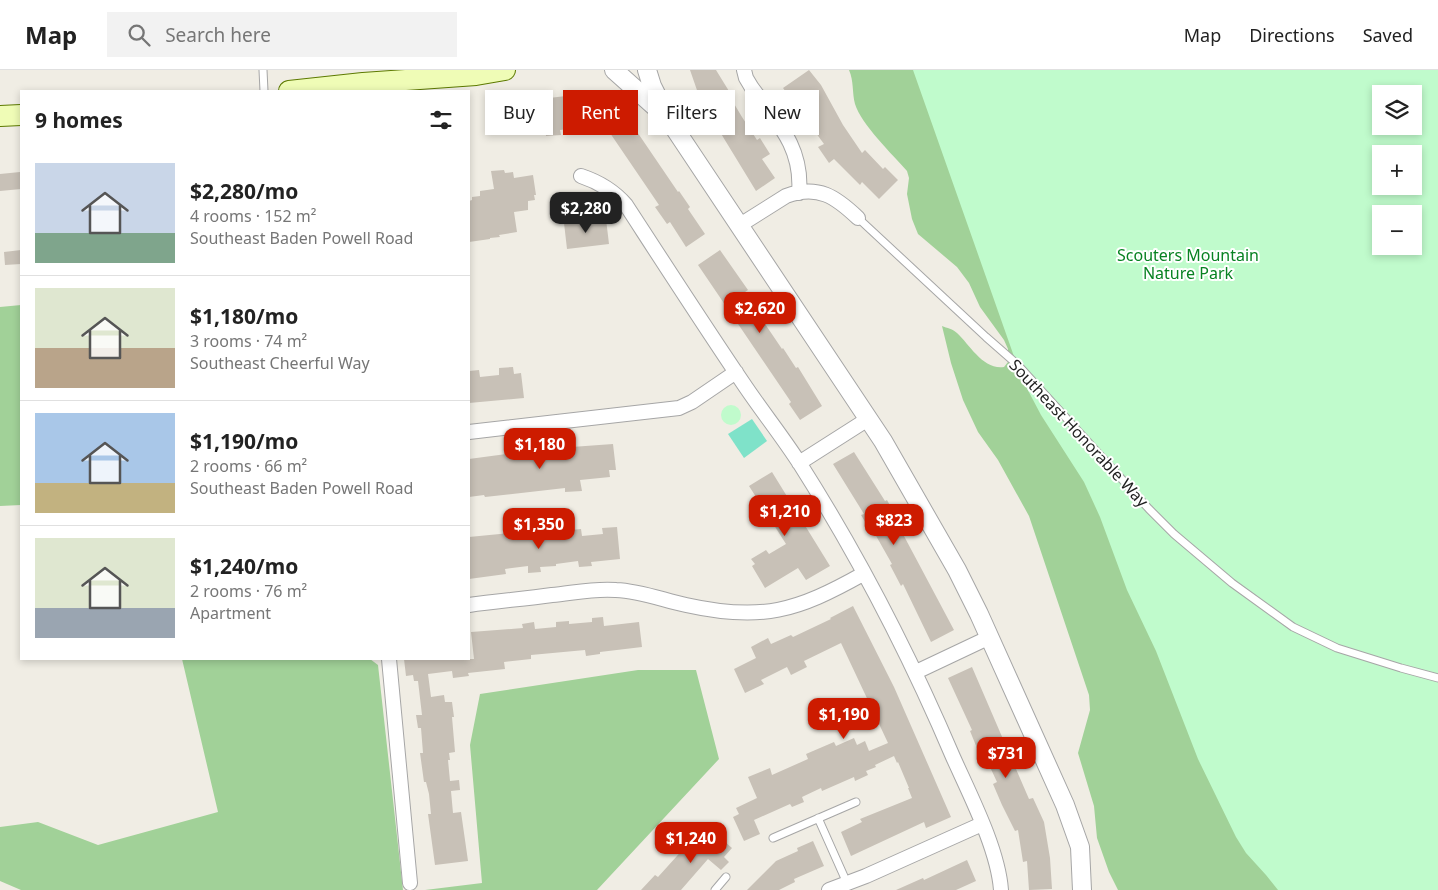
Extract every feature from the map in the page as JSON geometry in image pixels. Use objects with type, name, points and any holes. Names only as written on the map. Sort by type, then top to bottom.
[{"type":"main road","points":[[294,90],[362,77],[476,75],[505,70]]},
{"type":"main road","points":[[0,116],[20,115]]},
{"type":"street","points":[[614,70],[648,101]]},
{"type":"street","points":[[647,70],[654,90]]},
{"type":"street","points":[[744,70],[752,88],[794,149],[799,167],[799,193]]},
{"type":"street","points":[[679,135],[883,441],[966,588],[1065,805],[1080,847],[1082,890]]},
{"type":"street","points":[[581,176],[610,190],[626,206],[736,372],[800,463],[864,574],[916,672],[982,824],[1000,876],[1001,890]]},
{"type":"street","name":"Southeast Honorable Way","points":[[740,225],[786,196],[813,191],[831,196],[858,218]]},
{"type":"street","points":[[470,432],[679,408],[692,402],[736,372]]},
{"type":"street","points":[[800,463],[868,419]]},
{"type":"street","points":[[470,605],[602,589],[628,591],[701,608],[740,614],[754,614],[804,603],[864,574]]},
{"type":"street","points":[[916,672],[990,638]]},
{"type":"street","points":[[389,660],[410,883]]},
{"type":"street","points":[[829,890],[847,884],[982,824]]},
{"type":"lane","points":[[263,70],[264,90]]},
{"type":"lane","name":"Southeast Honorable Way","points":[[858,218],[1018,365],[1149,509],[1187,546],[1232,583],[1293,627],[1328,644],[1438,678]]},
{"type":"lane","points":[[773,838],[856,802]]},
{"type":"lane","points":[[818,818],[847,884]]},
{"type":"lane","points":[[715,890],[726,877]]},
{"type":"green space","name":"Scouters Mountain Nature Park","points":[[849,70],[952,70],[1307,95],[1438,70],[1438,890],[1118,890],[1109,872],[1097,838],[1094,806],[1078,753],[1090,710],[1089,695],[1029,516],[998,460],[978,432],[963,400],[942,326],[955,332],[977,356],[990,365],[1004,367],[1008,362],[1008,349],[1004,340],[980,307],[969,283],[957,267],[918,234],[912,219],[907,194],[909,178],[907,171],[878,139],[858,112]]},
{"type":"green space","name":"Scouters Mountain Nature Park","points":[[913,70],[1438,70],[1438,890],[1278,890],[1246,853],[1236,837],[1198,759],[1156,651],[1127,590],[1100,517],[1084,482],[1041,415],[1022,379]]},
{"type":"green space","points":[[20,305],[20,505],[0,506],[0,307]]},
{"type":"green space","points":[[731,405],[738,408],[741,415],[738,422],[731,425],[724,422],[721,415],[724,408]]},
{"type":"green space","points":[[752,419],[767,441],[744,458],[728,434]]},
{"type":"green space","points":[[182,660],[371,660],[378,665],[403,890],[21,890],[0,881],[0,827],[38,822],[98,845],[218,812]]},
{"type":"green space","points":[[638,670],[696,670],[719,759],[597,890],[425,890],[482,883],[470,745],[480,694]]},
{"type":"building","points":[[690,70],[716,70],[728,90],[697,90]]},
{"type":"building","points":[[809,70],[821,85],[843,125],[862,153],[865,150],[883,169],[885,167],[898,180],[879,199],[862,182],[860,185],[834,159],[829,163],[818,147],[824,144],[817,135],[819,135],[819,90],[784,90],[783,88]]},
{"type":"building","points":[[563,96],[563,130],[560,130],[561,135],[546,136],[553,135],[553,98]]},
{"type":"building","points":[[735,105],[745,122],[745,135],[754,135],[757,140],[760,138],[770,154],[762,159],[775,178],[756,191],[722,135],[735,135]]},
{"type":"building","points":[[638,133],[690,207],[688,209],[705,234],[686,247],[670,222],[667,224],[655,207],[659,205],[611,135],[638,135]]},
{"type":"building","points":[[504,170],[505,173],[513,172],[514,178],[533,175],[535,200],[528,201],[528,210],[514,212],[517,232],[470,242],[470,201],[472,197],[480,196],[480,191],[494,189],[491,171]]},
{"type":"building","points":[[20,172],[20,189],[0,191],[0,174]]},
{"type":"building","points":[[606,219],[609,244],[567,249],[564,223]]},
{"type":"building","points":[[20,250],[20,264],[5,265],[4,252]]},
{"type":"building","points":[[720,250],[748,290],[745,292],[761,318],[796,368],[798,367],[822,406],[800,420],[789,404],[791,402],[698,265]]},
{"type":"building","points":[[513,367],[514,374],[521,373],[524,398],[470,403],[470,371],[479,370],[480,377],[499,375],[499,368]]},
{"type":"building","points":[[613,444],[616,470],[609,470],[610,477],[580,480],[582,491],[565,492],[565,488],[485,497],[484,495],[470,497],[470,459],[544,449]]},
{"type":"building","points":[[854,452],[885,501],[887,500],[898,520],[896,521],[954,630],[931,642],[903,584],[901,586],[890,565],[892,564],[875,534],[873,535],[861,515],[864,514],[833,464]]},
{"type":"building","points":[[772,472],[830,566],[806,580],[798,568],[765,588],[752,566],[755,564],[751,559],[766,550],[769,554],[786,544],[749,486]]},
{"type":"building","points":[[617,527],[620,559],[591,562],[592,566],[579,567],[578,561],[556,564],[556,566],[540,567],[541,572],[528,573],[528,566],[505,569],[506,574],[470,579],[470,537],[552,529],[553,532],[581,529],[582,536],[603,534],[602,528]]},
{"type":"building","points":[[853,606],[894,687],[951,817],[926,828],[924,822],[851,856],[841,832],[862,822],[860,819],[912,798],[894,756],[875,765],[876,767],[866,771],[868,775],[855,781],[854,777],[822,791],[821,788],[802,797],[804,802],[792,807],[790,804],[754,820],[760,834],[744,841],[733,817],[739,814],[736,808],[757,798],[748,777],[770,768],[772,775],[808,759],[806,754],[834,742],[836,746],[854,738],[857,745],[865,741],[869,751],[888,743],[841,643],[804,661],[807,667],[791,675],[787,667],[761,680],[764,684],[745,693],[734,669],[756,658],[751,647],[768,638],[771,644],[791,635],[793,637]]},
{"type":"building","points":[[603,617],[604,626],[639,622],[642,647],[600,652],[600,654],[586,656],[585,650],[531,655],[531,659],[504,662],[505,669],[468,673],[469,676],[453,678],[452,671],[428,674],[431,697],[444,695],[445,702],[452,702],[455,752],[449,753],[450,760],[448,760],[450,781],[459,780],[460,790],[451,791],[453,813],[461,812],[468,861],[435,865],[428,814],[431,814],[429,794],[426,782],[424,782],[420,753],[423,753],[421,728],[418,728],[416,715],[422,715],[418,681],[414,681],[413,675],[406,676],[404,660],[470,660],[474,659],[471,632],[523,628],[522,624],[534,622],[535,629],[556,627],[556,622],[569,621],[569,624],[592,622],[592,618]]},
{"type":"building","points":[[972,667],[1006,746],[1010,745],[1020,767],[1016,769],[1029,799],[1033,798],[1044,822],[1050,858],[1052,889],[1029,890],[1027,861],[1023,862],[1018,830],[1015,831],[1002,805],[993,784],[997,782],[983,752],[979,753],[970,731],[972,730],[948,678]]},
{"type":"building","points":[[711,830],[732,848],[724,857],[729,862],[721,870],[708,859],[681,890],[641,890],[655,875],[658,877],[686,846],[692,852]]},
{"type":"building","points":[[813,841],[824,866],[794,879],[795,882],[779,890],[747,890],[776,861],[798,851],[797,848]]},
{"type":"building","points":[[967,860],[976,881],[956,890],[896,890],[923,878],[924,880]]}]
